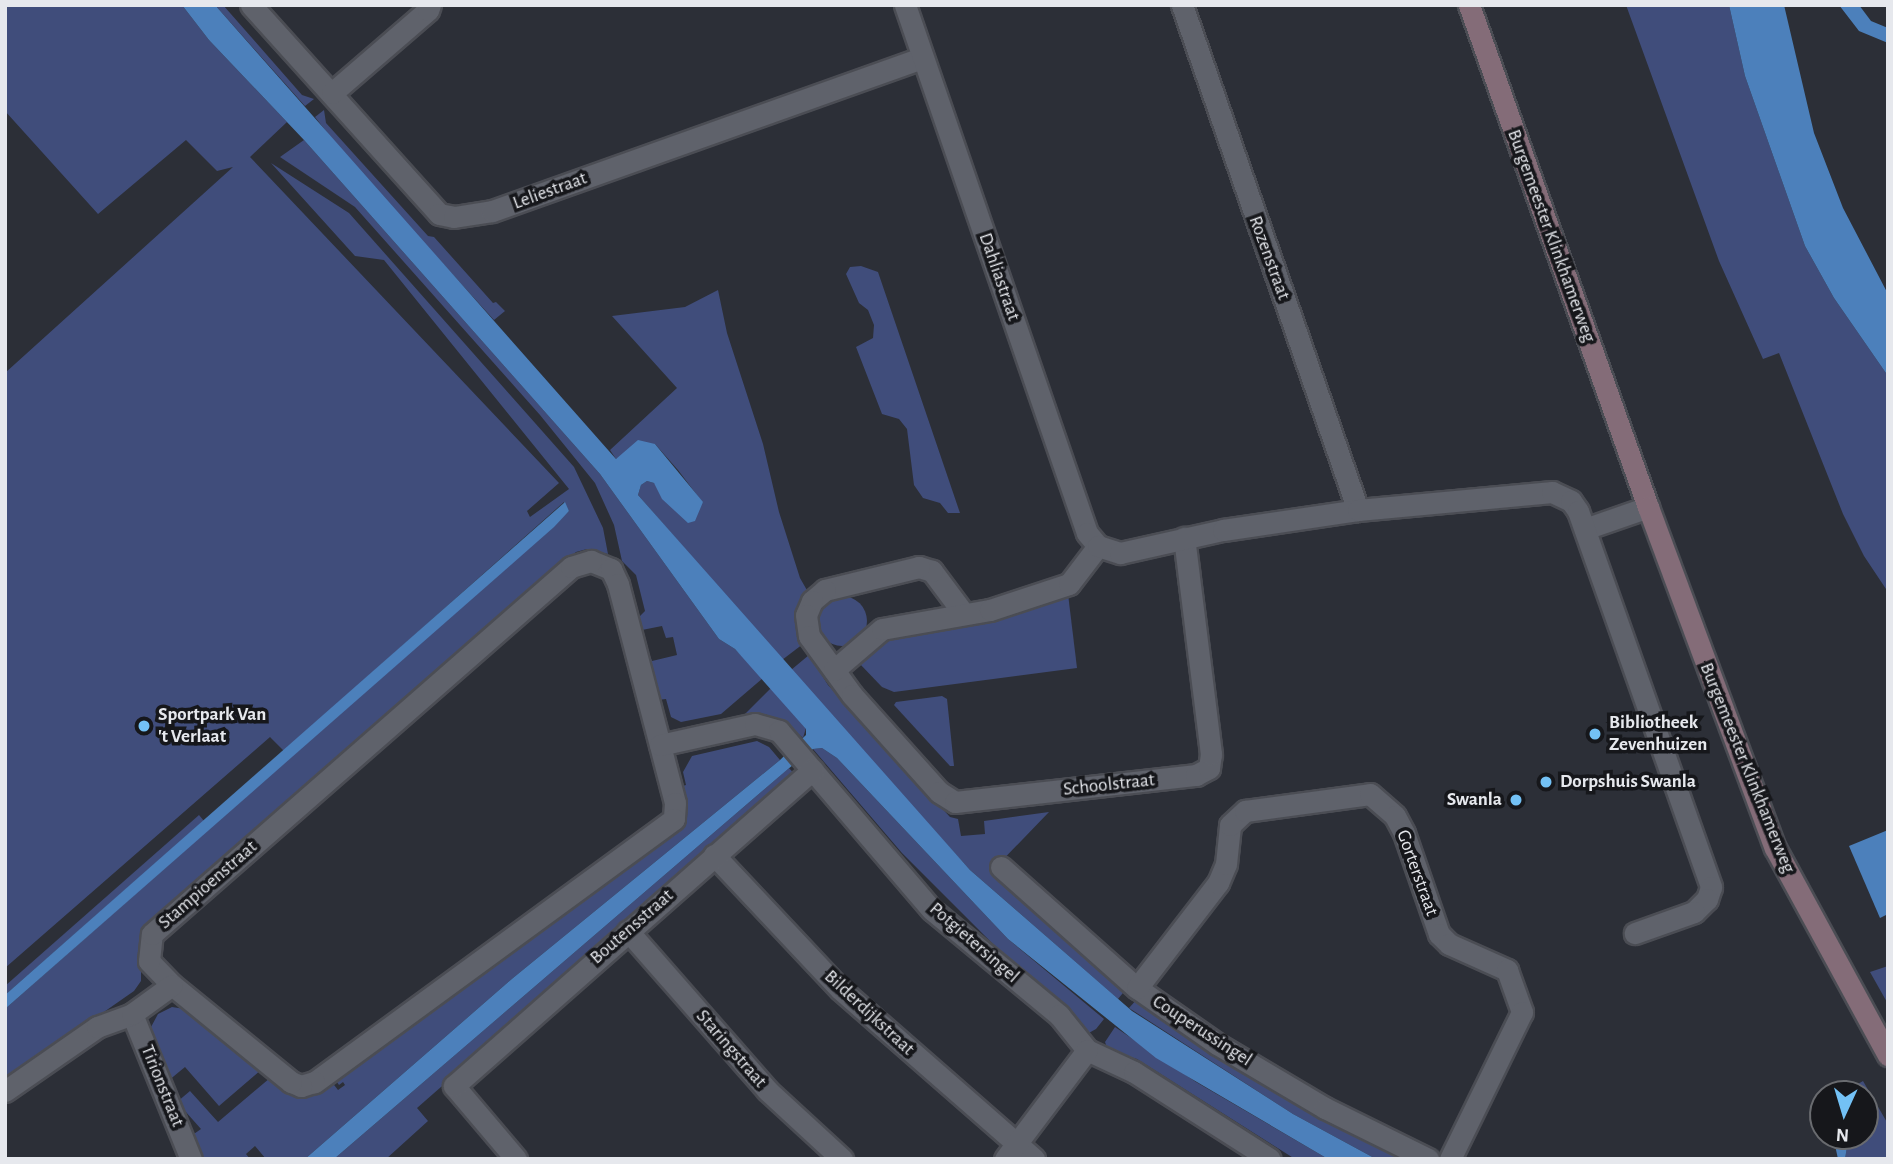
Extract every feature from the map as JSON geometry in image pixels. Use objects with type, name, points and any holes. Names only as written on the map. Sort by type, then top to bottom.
[{"type":"main road","name":"Burgemeester Klinkhamerweg","points":[[1469,5],[1647,507],[1775,848],[1888,1055]]},
{"type":"street","name":"Leliestraat","points":[[251,5],[439,214],[454,217],[492,211],[922,58]]},
{"type":"street","points":[[332,93],[428,10],[430,5]]},
{"type":"street","name":"Dahliastraat","points":[[905,5],[1087,533],[1098,546]]},
{"type":"street","name":"Rozenstraat","points":[[1182,5],[1358,510]]},
{"type":"street","points":[[834,670],[882,629],[990,610],[1069,584],[1098,546],[1120,553],[1184,538],[1358,510],[1552,492],[1572,501],[1584,529],[1711,887],[1707,899],[1694,912],[1635,933]]},
{"type":"street","points":[[1584,529],[1647,507]]},
{"type":"street","name":"Schoolstraat","points":[[964,614],[932,571],[919,567],[825,590],[808,608],[806,626],[809,636],[834,670],[926,778],[955,802],[1196,775],[1209,768],[1211,754],[1184,538]]},
{"type":"street","name":"Stampioenstraat","points":[[580,562],[601,564],[611,569],[618,584],[660,745],[675,803],[671,823],[314,1082],[301,1086],[291,1082],[172,985],[149,961],[152,934],[580,562]]},
{"type":"street","name":"Potgietersingel","points":[[660,745],[755,723],[779,731],[932,910],[1059,1015],[1087,1050],[1135,1072],[1270,1159]]},
{"type":"street","name":"Boutensstraat","points":[[516,1159],[454,1086],[813,770]]},
{"type":"street","name":"Gorterstraat","points":[[1137,988],[1218,883],[1226,864],[1230,825],[1245,811],[1370,794],[1395,816],[1404,833],[1439,934],[1449,944],[1507,970],[1522,1012],[1450,1159]]},
{"type":"street","name":"Bilderdijkstraat","points":[[714,855],[840,989],[1010,1152],[1034,1159]]},
{"type":"street","name":"Couperussingel","points":[[1001,867],[1137,988],[1217,1044],[1290,1087],[1428,1159]]},
{"type":"street","name":"Staringstraat","points":[[628,931],[767,1090],[842,1159]]},
{"type":"street","points":[[5,1091],[97,1027],[132,1014],[172,985]]},
{"type":"street","name":"Tirionstraat","points":[[132,1014],[191,1159]]},
{"type":"street","points":[[1010,1152],[1087,1050]]},
{"type":"shaded area","name":"Sportpark Van 't Verlaat","points":[[5,5],[182,5],[209,40],[287,122],[250,157],[559,483],[527,511],[530,517],[569,489],[384,260],[355,256],[271,163],[349,213],[574,467],[603,528],[608,554],[587,549],[576,552],[150,924],[141,936],[141,981],[134,991],[5,1081],[5,1009],[569,511],[564,502],[284,751],[270,737],[5,968],[5,373],[233,167],[217,171],[186,140],[98,214],[5,111]]},
{"type":"shaded area","points":[[182,5],[215,5],[616,459],[638,440],[655,444],[703,502],[695,521],[688,523],[662,499],[654,483],[647,481],[641,485],[638,495],[970,870],[1132,1011],[1293,1114],[1376,1159],[1328,1159],[1156,1058],[1008,939],[837,758],[822,748],[813,749],[788,769],[334,1159],[305,1159],[513,978],[780,760],[806,735],[806,729],[735,649],[719,639],[600,474],[304,140],[209,40]]},
{"type":"shaded area","points":[[215,5],[223,5],[302,95],[314,99],[305,106]]},
{"type":"shaded area","points":[[1626,5],[1729,5],[1745,76],[1805,246],[1834,298],[1888,376],[1888,592],[1864,556],[1843,514],[1779,353],[1763,359],[1719,261]]},
{"type":"shaded area","points":[[1729,5],[1784,5],[1814,133],[1843,208],[1888,294],[1888,376],[1834,298],[1805,246],[1745,76]]},
{"type":"shaded area","points":[[1839,5],[1859,5],[1871,21],[1888,28],[1888,43],[1859,31]]},
{"type":"shaded area","points":[[324,110],[326,123],[428,236],[434,237],[493,303],[496,302],[505,311],[494,320],[347,158],[315,117]]},
{"type":"shaded area","points":[[304,140],[600,474],[719,639],[735,649],[763,678],[721,714],[681,722],[671,717],[666,699],[657,700],[644,652],[648,651],[652,661],[677,655],[673,637],[666,638],[662,626],[642,630],[646,646],[642,646],[636,620],[645,611],[636,575],[622,561],[614,525],[595,483],[540,415],[355,207],[280,157]]},
{"type":"shaded area","points":[[861,266],[878,272],[960,513],[948,513],[940,503],[923,498],[914,485],[907,429],[899,419],[882,414],[856,347],[873,338],[874,325],[868,310],[859,303],[846,274],[850,267]]},
{"type":"shaded area","points":[[718,290],[727,333],[763,444],[779,512],[800,578],[808,592],[803,644],[782,660],[638,495],[641,485],[647,481],[654,483],[660,490],[703,503],[678,470],[655,444],[616,459],[610,450],[677,388],[612,316],[685,307]]},
{"type":"shaded area","points":[[565,502],[569,511],[554,527],[5,1009],[5,995]]},
{"type":"shaded area","points":[[1068,594],[1077,668],[894,692],[882,687],[859,663],[882,639]]},
{"type":"shaded area","points":[[842,596],[860,603],[867,621],[860,639],[842,646],[824,639],[817,621],[824,603]]},
{"type":"shaded area","points":[[809,655],[828,685],[950,817],[958,819],[961,836],[985,834],[984,821],[1049,812],[991,872],[1127,988],[1118,999],[970,870],[827,712],[791,670]]},
{"type":"shaded area","points":[[771,688],[806,728],[803,738],[787,724],[765,714],[742,717]]},
{"type":"shaded area","points":[[942,696],[947,699],[954,766],[950,766],[894,705],[896,702]]},
{"type":"shaded area","points":[[757,741],[769,747],[780,760],[513,978],[305,1159],[266,1159],[255,1146],[246,1154],[250,1159],[200,1159],[191,1136],[201,1129],[177,1102],[190,1091],[218,1122],[270,1078],[284,1091],[298,1095],[331,1081],[338,1090],[345,1085],[343,1082],[339,1085],[334,1078],[677,829],[679,787],[686,785],[683,772],[692,756]]},
{"type":"shaded area","points":[[822,748],[837,758],[1008,939],[1104,1019],[1096,1029],[1087,1034],[1069,1013],[1068,1007],[997,948],[902,853],[813,749]]},
{"type":"shaded area","points":[[789,768],[796,776],[417,1108],[428,1121],[386,1159],[334,1159]]},
{"type":"shaded area","points":[[199,815],[204,821],[5,995],[5,986]]},
{"type":"shaded area","points":[[1888,830],[1888,914],[1880,918],[1849,846]]},
{"type":"shaded area","points":[[1888,966],[1888,1004],[1870,972]]},
{"type":"shaded area","points":[[1138,998],[1412,1159],[1376,1159],[1293,1114],[1129,1008]]},
{"type":"shaded area","points":[[172,1007],[191,1010],[262,1069],[219,1106],[185,1067],[168,1081],[152,1041],[151,1027],[158,1014]]},
{"type":"shaded area","points":[[1115,1027],[1196,1082],[1328,1159],[1295,1159],[1137,1059],[1108,1050],[1105,1042]]},
{"type":"shaded area","points":[[1879,1109],[1888,1124],[1888,1159],[1845,1159],[1846,1150],[1879,1150]]},
{"type":"shaded area","points":[[1836,1150],[1846,1150],[1845,1159],[1838,1159]]},
{"type":"place","name":"Sportpark Van 't Verlaat","points":[[144,726]]},
{"type":"place","name":"Bibliotheek Zevenhuizen","points":[[1595,734]]},
{"type":"place","name":"Dorpshuis Swanla","points":[[1546,782]]},
{"type":"place","name":"Swanla","points":[[1516,800]]}]
